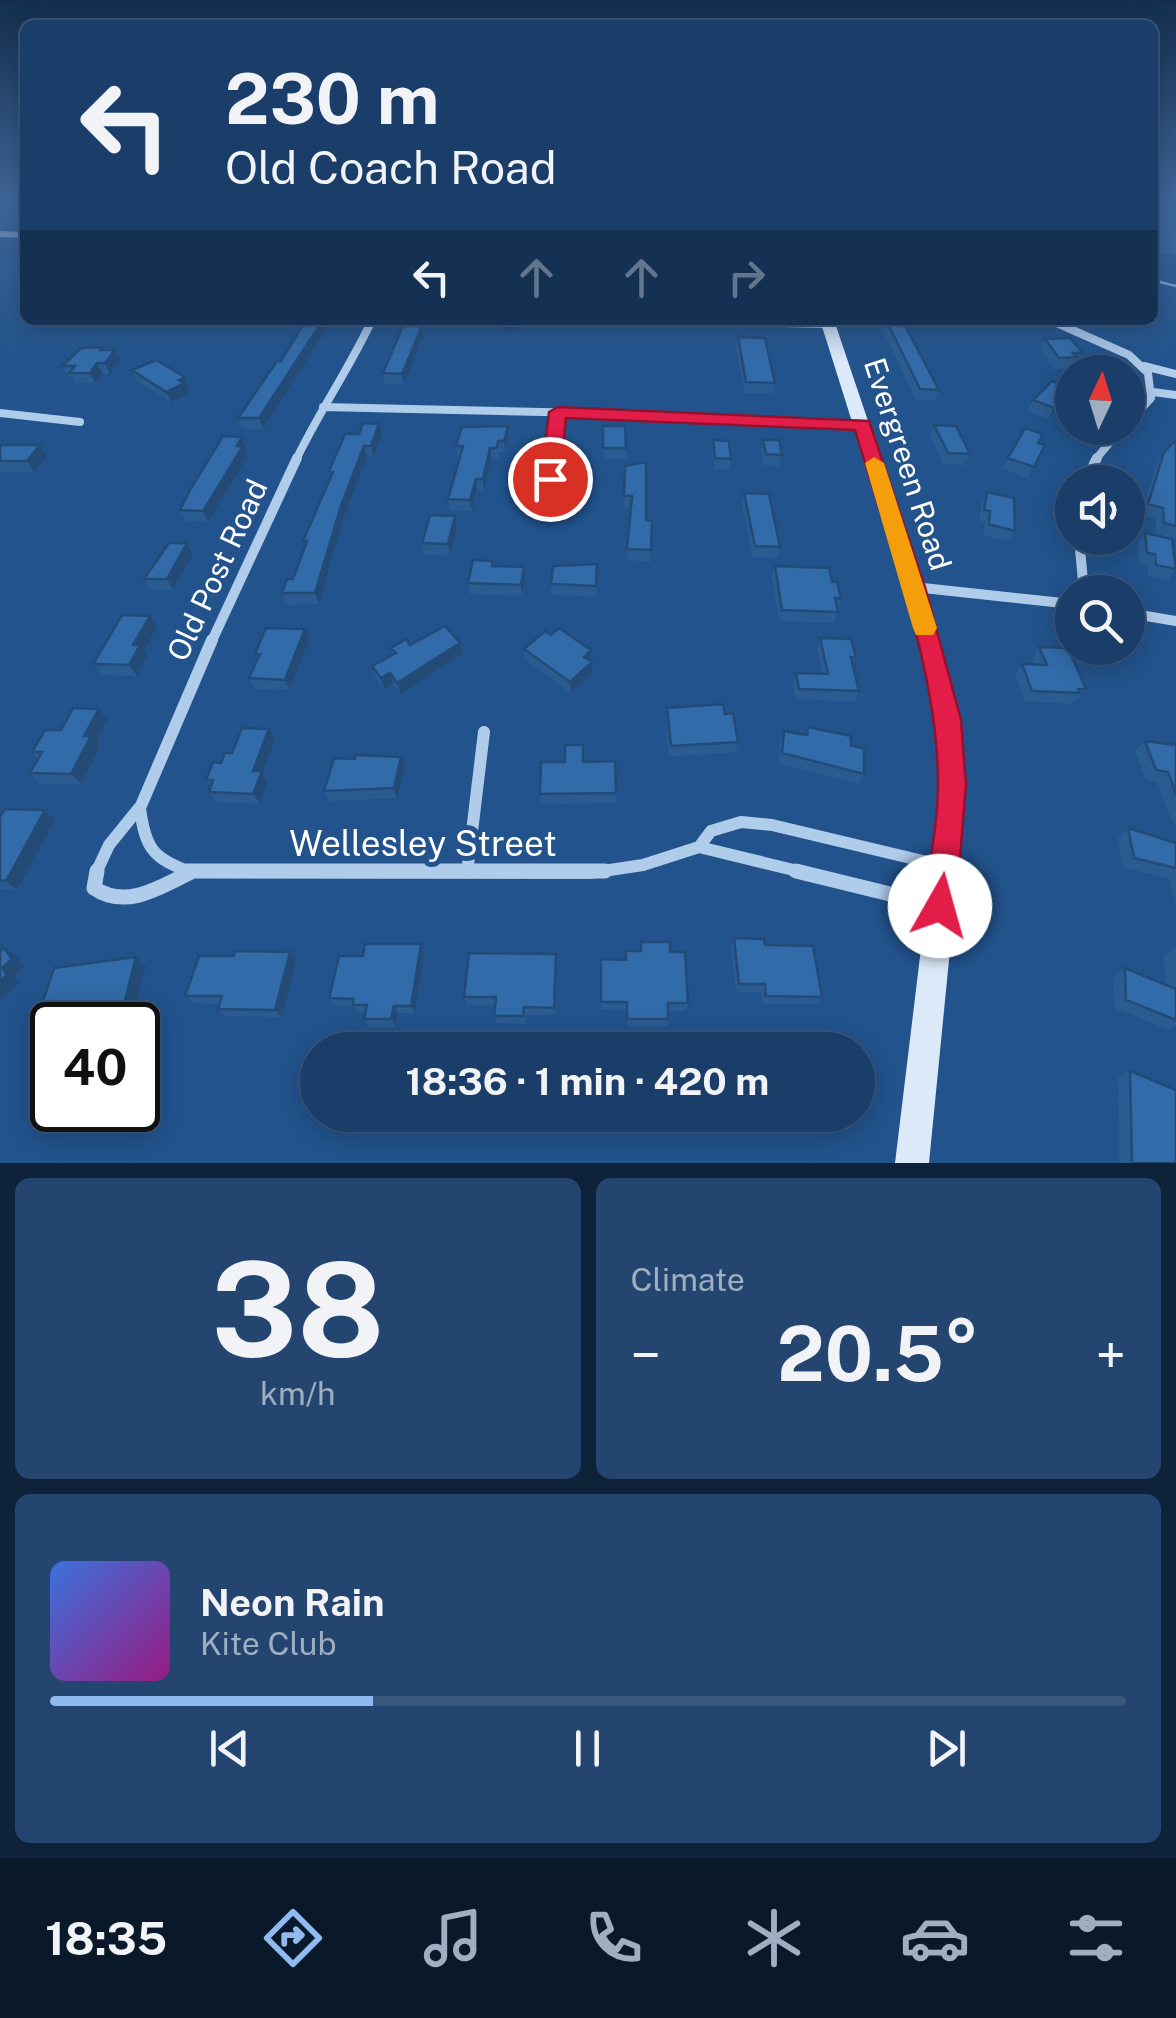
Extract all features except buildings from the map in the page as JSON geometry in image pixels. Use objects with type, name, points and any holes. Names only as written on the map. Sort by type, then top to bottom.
[{"type":"street","name":"Old Post Road","points":[[192,872],[122,898],[105,898],[94,888],[93,877],[102,858],[140,808],[179,724],[215,627],[323,407],[350,367],[370,325]]},
{"type":"street","name":"Evergreen Road","points":[[829,325],[914,587],[943,699],[950,746],[952,785],[912,1163]]},
{"type":"street","points":[[1062,325],[1126,355]]},
{"type":"street","points":[[1145,366],[1176,374]]},
{"type":"street","points":[[1145,370],[1153,392],[1145,401]]},
{"type":"street","points":[[1153,392],[1176,395]]},
{"type":"street","points":[[323,407],[862,425]]},
{"type":"street","points":[[547,513],[558,412]]},
{"type":"street","points":[[0,413],[80,422]]},
{"type":"street","points":[[914,587],[1055,602]]},
{"type":"street","points":[[1145,616],[1176,622]]},
{"type":"street","points":[[467,874],[484,732]]},
{"type":"street","name":"Wellesley Street","points":[[140,808],[143,834],[151,850],[162,862],[192,872],[590,874],[642,865],[699,847],[711,831],[728,824],[754,822],[944,866]]},
{"type":"street","points":[[699,847],[940,906]]},
{"type":"waterway","points":[[1158,282],[1176,286]]},
{"type":"slow traffic","points":[[874,463],[925,628]]},
{"type":"route","points":[[550,479],[558,412],[862,425],[914,587],[947,720],[952,785],[940,906]]}]
